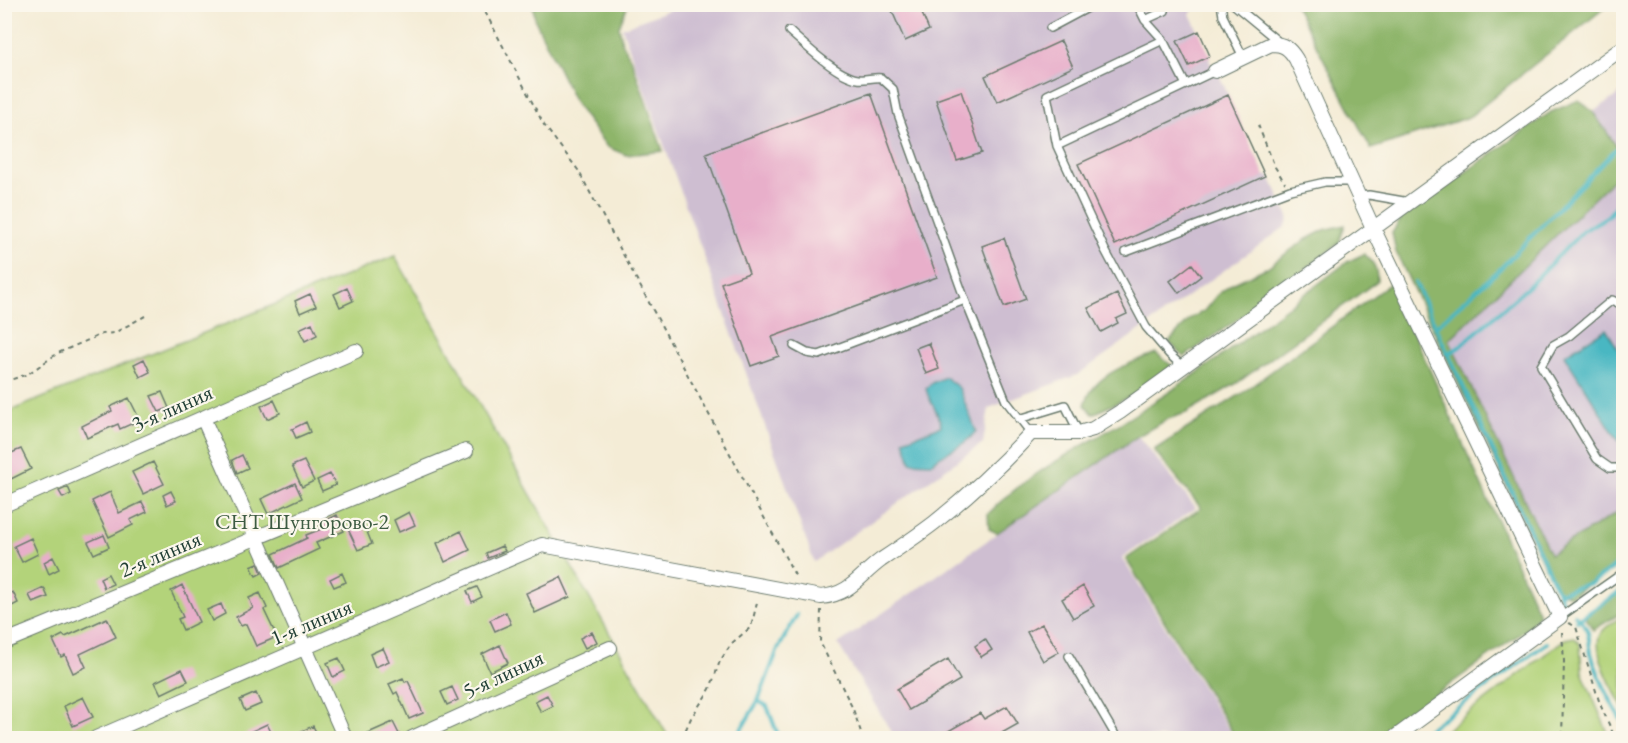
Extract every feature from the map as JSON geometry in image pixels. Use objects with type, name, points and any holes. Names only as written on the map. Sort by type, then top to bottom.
[{"type":"street","points":[[1215,71],[1271,44],[1281,44],[1289,49],[1296,58],[1373,228],[1560,618],[1394,738]]},
{"type":"street","points":[[761,587],[820,597],[846,591],[878,562],[934,522],[1006,459],[1031,433],[1079,433],[1093,429],[1120,412],[1623,47]]},
{"type":"street","name":"3-я линия","points":[[4,505],[356,351]]},
{"type":"street","points":[[203,418],[345,738]]},
{"type":"street","name":"2-я линия","points":[[4,642],[466,451]]},
{"type":"street","name":"1-я линия","points":[[96,738],[542,545],[761,587]]},
{"type":"street","name":"5-я линия","points":[[412,738],[610,648]]},
{"type":"lane","points":[[1050,28],[1080,8],[1095,4]]},
{"type":"lane","points":[[1137,4],[1145,20],[1163,40],[1186,85]]},
{"type":"lane","points":[[1145,20],[1165,11],[1166,4]]},
{"type":"lane","points":[[1221,4],[1223,16],[1243,57]]},
{"type":"lane","points":[[1233,4],[1281,44]]},
{"type":"lane","points":[[789,31],[822,60],[849,76],[859,79],[881,78],[893,89],[898,114],[965,300],[1005,400],[1031,433]]},
{"type":"lane","points":[[1163,40],[1047,95],[1058,146],[1105,250],[1146,327],[1169,354],[1184,367]]},
{"type":"lane","points":[[1058,146],[1215,71]]},
{"type":"lane","points":[[1126,252],[1290,190],[1324,182],[1353,182]]},
{"type":"lane","points":[[1359,196],[1377,196],[1409,202]]},
{"type":"lane","points":[[794,346],[807,353],[819,355],[965,300]]},
{"type":"lane","points":[[1623,306],[1612,300],[1569,336],[1553,345],[1541,366],[1597,459],[1610,468],[1623,468]]},
{"type":"lane","points":[[1019,419],[1065,405],[1079,433]]},
{"type":"lane","points":[[1560,618],[1623,572]]},
{"type":"lane","points":[[1069,656],[1117,738]]},
{"type":"path","points":[[481,4],[544,125],[578,170],[806,594]]},
{"type":"path","points":[[1258,124],[1275,167],[1290,190]]},
{"type":"path","points":[[4,382],[28,374],[58,352],[102,334],[114,333],[145,316]]},
{"type":"path","points":[[682,738],[691,718],[710,689],[720,661],[732,643],[751,627],[761,587]]},
{"type":"path","points":[[820,597],[820,642],[853,709],[863,738]]},
{"type":"path","points":[[1560,618],[1564,661],[1563,738]]},
{"type":"path","points":[[1560,618],[1576,627],[1600,704],[1615,738]]},
{"type":"path","points":[[856,738],[861,732]]},
{"type":"shaded area","points":[[684,4],[1195,5],[1196,7],[1190,14],[1210,56],[1209,60],[1219,75],[1265,176],[1270,176],[1289,219],[1285,227],[1077,375],[989,408],[983,443],[814,562],[622,28]]},
{"type":"shaded area","points":[[1623,91],[1623,156],[1593,112]]},
{"type":"shaded area","points":[[1623,170],[1623,509],[1550,555],[1449,340]]},
{"type":"shaded area","points":[[1138,436],[1196,508],[1122,558],[1234,738],[895,738],[838,644]]},
{"type":"green space","points":[[533,5],[628,5],[619,26],[622,43],[632,61],[663,151],[626,155],[607,147],[576,105],[535,20]]},
{"type":"green space","points":[[1295,5],[1608,5],[1469,117],[1371,149]]},
{"type":"green space","points":[[1579,100],[1593,112],[1623,156],[1623,170],[1449,340],[1550,554],[1623,509],[1623,563],[1571,596],[1558,591],[1542,561],[1396,252],[1392,233],[1403,216],[1551,112]]},
{"type":"green space","points":[[1345,225],[1339,243],[1265,300],[1184,357],[1169,342],[1191,318],[1204,311],[1217,295],[1232,284],[1266,268],[1305,240],[1324,230]]},
{"type":"green space","points":[[1364,254],[1374,266],[1377,281],[1237,383],[1186,413],[1168,419],[1138,436],[997,533],[989,529],[988,514],[1023,483],[1169,392],[1246,338],[1347,262]]},
{"type":"green space","name":"СНТ Шунгорово-2","points":[[395,256],[669,738],[5,738],[5,413]]},
{"type":"green space","points":[[1391,283],[1539,614],[1527,629],[1375,738],[1236,738],[1126,559],[1201,508],[1154,450],[1241,394]]},
{"type":"green space","points":[[1156,353],[1172,366],[1135,394],[1093,414],[1085,405],[1095,386],[1104,378],[1124,366]]},
{"type":"green space","points":[[1623,590],[1623,612],[1593,630],[1585,616]]},
{"type":"green space","points":[[1623,616],[1623,708],[1605,671],[1598,640],[1606,628]]},
{"type":"green space","points":[[1574,637],[1580,644],[1582,672],[1610,738],[1436,738],[1565,639]]},
{"type":"water","points":[[1606,329],[1623,357],[1624,441],[1620,443],[1564,355]]},
{"type":"water","points":[[945,377],[959,388],[976,431],[961,445],[931,463],[911,462],[904,440],[941,426],[939,416],[926,388]]},
{"type":"building","points":[[889,4],[918,4],[929,30],[905,41]]},
{"type":"building","points":[[1199,31],[1210,56],[1189,66],[1177,41]]},
{"type":"building","points":[[1061,41],[1073,67],[997,102],[985,76]]},
{"type":"building","points":[[961,91],[982,153],[957,161],[936,100]]},
{"type":"building","points":[[871,93],[937,277],[772,337],[779,356],[751,366],[721,283],[749,273],[706,153]]},
{"type":"building","points":[[1228,95],[1265,176],[1115,245],[1078,164]]},
{"type":"building","points":[[1004,238],[1026,299],[1004,307],[982,246]]},
{"type":"building","points":[[1192,264],[1201,276],[1179,293],[1170,281]]},
{"type":"building","points":[[347,288],[353,301],[340,307],[334,294]]},
{"type":"building","points":[[310,294],[316,306],[300,313],[295,301]]},
{"type":"building","points":[[1117,294],[1127,314],[1116,319],[1118,323],[1101,332],[1088,308]]},
{"type":"building","points":[[312,323],[317,335],[305,341],[299,329]]},
{"type":"building","points":[[929,343],[939,369],[926,374],[916,348]]},
{"type":"building","points":[[144,359],[150,372],[140,377],[134,364]]},
{"type":"building","points":[[162,392],[169,408],[159,412],[151,396]]},
{"type":"building","points":[[129,398],[140,420],[120,429],[118,424],[87,438],[82,426],[112,411],[110,407]]},
{"type":"building","points":[[274,400],[280,413],[267,419],[261,406]]},
{"type":"building","points":[[306,422],[310,432],[296,438],[292,429]]},
{"type":"building","points":[[21,449],[31,469],[9,480],[4,471],[4,456]]},
{"type":"building","points":[[242,455],[248,468],[237,473],[232,460]]},
{"type":"building","points":[[304,461],[314,481],[302,487],[292,466]]},
{"type":"building","points":[[153,462],[164,484],[143,494],[132,472]]},
{"type":"building","points":[[330,474],[336,485],[322,491],[317,480]]},
{"type":"building","points":[[295,483],[302,498],[268,514],[261,499]]},
{"type":"building","points":[[68,487],[71,494],[63,498],[59,491]]},
{"type":"building","points":[[171,491],[176,501],[167,505],[163,495]]},
{"type":"building","points":[[110,492],[119,513],[142,502],[147,512],[130,520],[133,525],[109,537],[92,501]]},
{"type":"building","points":[[409,512],[415,525],[399,532],[394,520]]},
{"type":"building","points":[[337,515],[344,531],[316,543],[319,549],[279,568],[273,554],[307,538],[306,535],[321,529],[319,524]]},
{"type":"building","points":[[363,522],[372,544],[358,550],[348,529]]},
{"type":"building","points":[[461,531],[470,550],[445,562],[437,543]]},
{"type":"building","points":[[104,535],[109,547],[94,554],[88,542]]},
{"type":"building","points":[[31,538],[38,554],[22,562],[14,546]]},
{"type":"building","points":[[502,546],[505,551],[488,558],[486,553]]},
{"type":"building","points":[[53,557],[59,569],[49,574],[44,562]]},
{"type":"building","points":[[258,563],[262,573],[256,576],[251,566]]},
{"type":"building","points":[[342,573],[346,582],[334,587],[330,579]]},
{"type":"building","points":[[108,574],[113,584],[104,588],[100,578]]},
{"type":"building","points":[[561,577],[570,597],[535,613],[526,593]]},
{"type":"building","points":[[182,585],[199,622],[183,630],[178,619],[183,617],[171,591]]},
{"type":"building","points":[[1083,586],[1094,606],[1073,618],[1062,599]]},
{"type":"building","points":[[477,587],[482,597],[472,602],[467,591]]},
{"type":"building","points":[[44,588],[48,597],[33,603],[29,595]]},
{"type":"building","points":[[13,592],[18,603],[4,610],[4,596]]},
{"type":"building","points":[[260,593],[267,608],[264,610],[277,637],[256,646],[246,624],[241,626],[236,617],[253,608],[249,598]]},
{"type":"building","points":[[221,604],[225,614],[212,621],[207,610]]},
{"type":"building","points":[[506,612],[511,624],[495,631],[490,620]]},
{"type":"building","points":[[107,618],[116,637],[80,654],[86,667],[73,673],[65,655],[61,657],[53,640]]},
{"type":"building","points":[[1042,624],[1059,652],[1043,661],[1027,632]]},
{"type":"building","points":[[592,632],[597,642],[585,648],[580,638]]},
{"type":"building","points":[[985,639],[992,650],[981,657],[975,646]]},
{"type":"building","points":[[500,645],[508,663],[490,672],[482,654]]},
{"type":"building","points":[[383,648],[389,661],[375,667],[370,654]]},
{"type":"building","points":[[339,658],[345,671],[333,677],[327,663]]},
{"type":"building","points":[[948,659],[960,680],[909,710],[897,689]]},
{"type":"building","points":[[182,669],[188,681],[161,694],[155,682]]},
{"type":"building","points":[[403,678],[405,682],[408,681],[423,713],[409,719],[397,692],[394,694],[389,684]]},
{"type":"building","points":[[452,687],[458,700],[447,705],[441,692]]},
{"type":"building","points":[[256,693],[261,704],[245,711],[240,700]]},
{"type":"building","points":[[547,695],[553,706],[541,712],[535,701]]},
{"type":"building","points":[[83,697],[93,717],[73,726],[64,706]]},
{"type":"building","points":[[1007,706],[1018,724],[993,738],[936,738],[980,713],[984,719]]},
{"type":"building","points":[[393,722],[401,738],[357,738]]},
{"type":"building","points":[[267,724],[274,738],[237,738]]},
{"type":"building","points":[[313,726],[317,734],[308,738],[286,738]]},
{"type":"waterway","points":[[1435,327],[1498,271],[1616,149]]},
{"type":"waterway","points":[[1447,354],[1458,348],[1527,288],[1583,231],[1608,216],[1624,196]]},
{"type":"waterway","points":[[1415,282],[1564,605]]},
{"type":"waterway","points":[[1558,593],[1591,583],[1624,560]]},
{"type":"waterway","points":[[1577,621],[1624,589]]},
{"type":"waterway","points":[[736,738],[758,701],[778,649],[797,615]]},
{"type":"waterway","points":[[1575,615],[1587,630],[1595,666],[1624,725]]},
{"type":"waterway","points":[[1416,738],[1547,643]]},
{"type":"waterway","points":[[758,701],[767,706],[779,738]]}]
